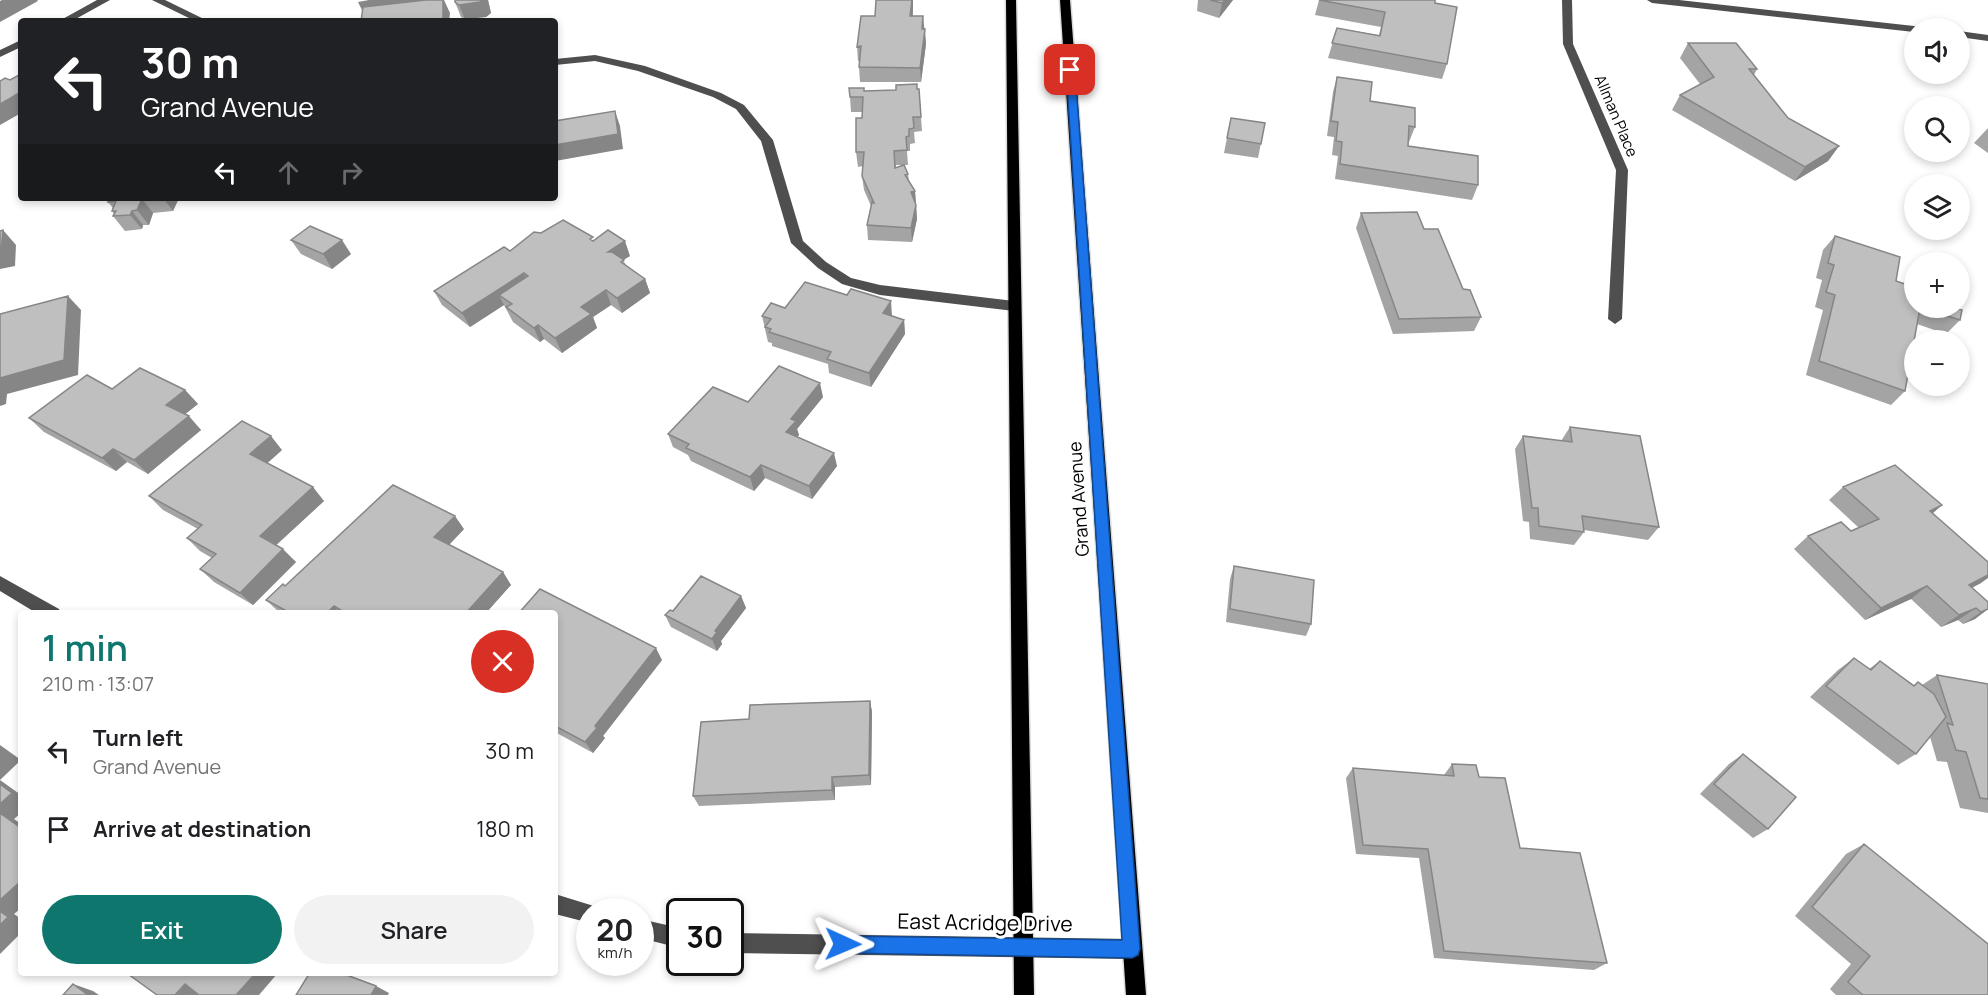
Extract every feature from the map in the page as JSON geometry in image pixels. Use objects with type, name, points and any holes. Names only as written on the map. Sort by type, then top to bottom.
[{"type":"main road","points":[[1011,0],[1024,995]]},
{"type":"main road","name":"Grand Avenue","points":[[1065,0],[1136,995]]},
{"type":"street","points":[[70,18],[105,0]]},
{"type":"street","points":[[157,0],[196,18]]},
{"type":"street","name":"Allman Place","points":[[1567,0],[1568,44],[1622,170],[1615,319]]},
{"type":"street","points":[[1652,0],[1904,28]]},
{"type":"street","points":[[1970,36],[1988,38]]},
{"type":"street","points":[[0,54],[18,45]]},
{"type":"street","points":[[558,62],[595,58],[641,68],[717,95],[740,107],[767,140],[797,243],[822,265],[847,281],[880,290],[1014,306]]},
{"type":"street","points":[[0,583],[46,610]]},
{"type":"street","points":[[558,905],[576,910]]},
{"type":"street","name":"East Acridge Drive","points":[[744,943],[1132,949]]},
{"type":"building","points":[[443,0],[443,18],[361,18],[363,7]]},
{"type":"building","points":[[455,0],[483,0],[459,5]]},
{"type":"building","points":[[876,0],[912,0],[910,16],[923,16],[922,29],[925,29],[920,68],[859,67],[861,46],[857,47],[861,16],[875,16]]},
{"type":"building","points":[[1319,0],[1435,0],[1435,3],[1457,7],[1447,64],[1332,43],[1337,28],[1380,36],[1385,12]]},
{"type":"building","points":[[1688,43],[1736,43],[1757,69],[1749,69],[1788,118],[1839,146],[1805,167],[1680,95],[1714,77]]},
{"type":"building","points":[[18,76],[18,94],[0,104],[0,81],[5,78],[10,80]]},
{"type":"building","points":[[1337,77],[1372,82],[1370,101],[1415,108],[1415,127],[1409,126],[1408,146],[1478,156],[1478,185],[1340,164],[1342,142],[1336,141],[1338,122],[1331,121]]},
{"type":"building","points":[[917,84],[921,117],[913,117],[914,128],[909,129],[909,136],[906,137],[907,150],[894,151],[895,168],[904,165],[908,174],[905,175],[915,191],[911,192],[916,205],[911,228],[867,225],[872,202],[874,203],[862,176],[864,152],[856,152],[856,118],[862,118],[863,97],[850,97],[849,88],[864,88],[864,91],[896,90],[896,85]]},
{"type":"building","points":[[615,111],[618,134],[558,144],[558,120]]},
{"type":"building","points":[[1231,118],[1265,123],[1261,144],[1227,138]]},
{"type":"building","points":[[116,201],[141,201],[137,210],[132,211],[130,215],[113,216],[116,211],[112,211]]},
{"type":"building","points":[[1417,212],[1424,229],[1438,229],[1463,289],[1470,290],[1481,317],[1399,319],[1361,213]]},
{"type":"building","points":[[563,220],[593,237],[590,239],[593,241],[608,230],[625,241],[608,252],[624,260],[621,262],[645,279],[617,298],[606,290],[581,307],[591,314],[555,338],[538,325],[534,328],[506,307],[512,304],[499,295],[528,276],[524,273],[462,313],[434,291],[504,247],[510,251],[534,232],[541,233]]},
{"type":"building","points":[[310,226],[342,240],[323,254],[291,240]]},
{"type":"building","points":[[3,230],[1,252],[0,252],[0,231]]},
{"type":"building","points":[[1835,236],[1900,257],[1896,281],[1904,284],[1904,318],[1918,318],[1916,330],[1904,330],[1904,391],[1819,361],[1835,295],[1826,292],[1834,265],[1828,263]]},
{"type":"building","points":[[805,282],[847,295],[851,289],[891,301],[883,313],[904,320],[869,373],[827,359],[831,352],[769,332],[771,329],[765,327],[771,319],[762,316],[771,303],[785,308]]},
{"type":"building","points":[[68,296],[64,360],[0,378],[0,314]]},
{"type":"building","points":[[779,366],[820,383],[791,419],[796,421],[786,432],[834,453],[809,486],[761,465],[750,477],[686,448],[689,444],[668,434],[713,387],[748,402]]},
{"type":"building","points":[[140,368],[185,390],[166,405],[189,416],[134,460],[113,449],[102,458],[29,418],[87,375],[112,389]]},
{"type":"building","points":[[242,421],[271,436],[250,454],[313,487],[260,536],[283,549],[240,593],[200,569],[216,554],[187,538],[202,525],[149,496]]},
{"type":"building","points":[[1570,427],[1640,436],[1659,527],[1582,516],[1584,532],[1539,526],[1538,508],[1532,508],[1523,436],[1572,442]]},
{"type":"building","points":[[1895,465],[1942,505],[1930,511],[1988,562],[1988,575],[1969,585],[1988,602],[1988,609],[1981,612],[1976,608],[1959,615],[1927,586],[1881,608],[1808,536],[1841,522],[1851,531],[1879,519],[1843,487]]},
{"type":"building","points":[[393,485],[455,516],[434,537],[503,572],[469,610],[340,610],[334,606],[330,610],[285,610],[266,600],[283,584],[285,586]]},
{"type":"building","points":[[1234,566],[1314,580],[1311,624],[1230,609]]},
{"type":"building","points":[[701,576],[741,596],[715,631],[717,632],[712,639],[665,615],[670,610],[673,611]]},
{"type":"building","points":[[540,589],[656,648],[585,742],[558,728],[558,610],[522,610]]},
{"type":"building","points":[[1854,658],[1871,670],[1880,661],[1914,686],[1918,682],[1934,694],[1946,717],[1916,754],[1826,686]]},
{"type":"building","points":[[1937,675],[1988,684],[1988,799],[1980,798],[1966,752],[1956,750],[1947,723],[1953,725]]},
{"type":"building","points":[[870,701],[869,775],[832,777],[832,790],[693,796],[701,722],[749,719],[750,705]]},
{"type":"building","points":[[1743,754],[1796,797],[1768,829],[1714,784]]},
{"type":"building","points":[[1452,764],[1476,765],[1479,777],[1505,778],[1520,848],[1580,853],[1607,963],[1444,951],[1428,849],[1363,845],[1353,768],[1454,776]]},
{"type":"building","points":[[0,784],[12,793],[0,804]]},
{"type":"building","points":[[0,813],[18,826],[18,884],[0,900]]},
{"type":"building","points":[[1864,844],[1988,944],[1988,995],[1863,995],[1848,982],[1870,956],[1812,907]]},
{"type":"building","points":[[0,911],[8,917],[0,925]]},
{"type":"building","points":[[131,976],[253,976],[236,995],[199,995],[185,984],[175,995],[157,995]]},
{"type":"building","points":[[308,976],[349,976],[376,986],[371,995],[296,995]]},
{"type":"building","points":[[73,984],[88,995],[63,995]]},
{"type":"route","points":[[843,944],[1132,949],[1070,70]]}]
